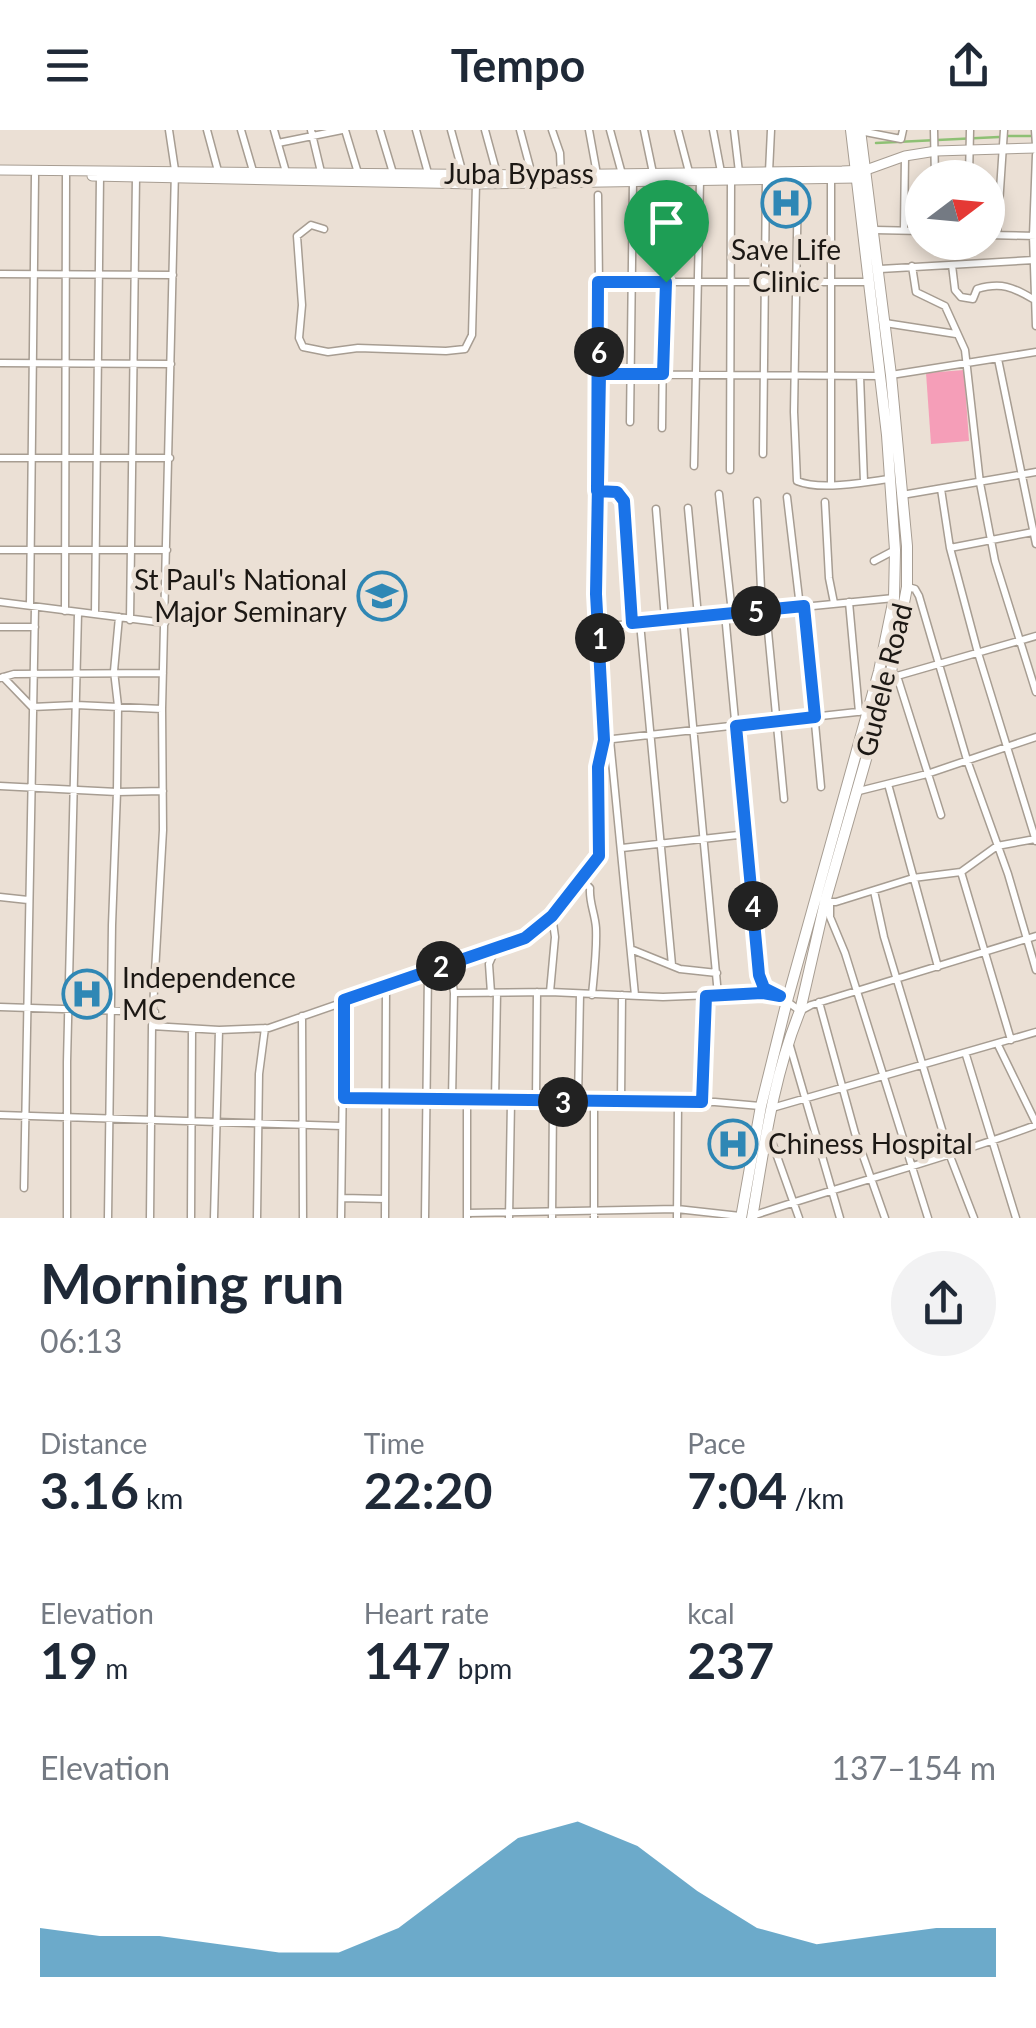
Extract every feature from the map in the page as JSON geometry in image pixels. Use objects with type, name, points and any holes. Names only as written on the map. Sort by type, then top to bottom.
[{"type":"highway","name":"Gudele Road","points":[[747,1217],[767,1127],[766,1107],[800,1010],[828,903],[863,712],[885,650],[894,598],[899,502],[891,479],[885,323],[875,230],[851,130]]},
{"type":"highway","name":"Gudele Road","points":[[747,1217],[783,998],[850,793],[894,674],[907,587],[886,375],[870,282],[859,172],[860,131]]},
{"type":"main road","name":"Juba Bypass","points":[[0,173],[136,177],[218,171],[532,175],[739,172],[798,179],[831,178],[936,151],[1036,149]]},
{"type":"main road","name":"Juba Bypass","points":[[0,173],[476,184],[731,180],[859,172]]},
{"type":"street","points":[[150,1218],[152,1026],[163,791],[170,458],[174,175],[169,130]]},
{"type":"street","points":[[207,130],[218,171]]},
{"type":"street","points":[[240,130],[253,171]]},
{"type":"street","points":[[274,130],[286,172]]},
{"type":"street","points":[[278,144],[344,130],[358,172]]},
{"type":"street","points":[[380,130],[393,173]]},
{"type":"street","points":[[416,130],[428,174]]},
{"type":"street","points":[[450,130],[463,174]]},
{"type":"street","points":[[486,130],[497,174]]},
{"type":"street","points":[[520,130],[532,175]]},
{"type":"street","points":[[552,130],[560,152],[561,174]]},
{"type":"street","points":[[588,130],[598,174]]},
{"type":"street","points":[[610,130],[622,174]]},
{"type":"street","points":[[644,130],[654,173]]},
{"type":"street","points":[[678,130],[689,172]]},
{"type":"street","points":[[713,130],[721,172]]},
{"type":"street","points":[[734,130],[739,172]]},
{"type":"street","points":[[764,454],[771,130]]},
{"type":"street","points":[[860,131],[901,139],[903,130]]},
{"type":"street","points":[[934,130],[936,160]]},
{"type":"street","points":[[969,160],[970,130]]},
{"type":"street","points":[[1003,160],[1004,130]]},
{"type":"street","points":[[1035,130],[1036,326]]},
{"type":"street","points":[[312,134],[322,172]]},
{"type":"street","points":[[875,230],[904,229],[905,156]]},
{"type":"street","points":[[24,1188],[34,627],[31,550],[35,176]]},
{"type":"street","points":[[65,612],[66,176]]},
{"type":"street","points":[[95,614],[100,176]]},
{"type":"street","points":[[130,620],[136,177]]},
{"type":"street","points":[[831,178],[831,484]]},
{"type":"street","points":[[798,179],[797,481],[831,484],[891,479]]},
{"type":"street","points":[[694,466],[700,180]]},
{"type":"street","points":[[730,470],[731,180]]},
{"type":"street","points":[[630,422],[632,181]]},
{"type":"street","points":[[662,428],[665,181]]},
{"type":"street","points":[[324,229],[311,225],[298,236],[302,347],[314,352],[358,348],[458,350],[469,346],[472,335],[476,184]]},
{"type":"street","points":[[598,195],[599,626],[607,740],[622,848],[635,995]]},
{"type":"street","points":[[1005,235],[1034,236]]},
{"type":"street","points":[[880,269],[1034,260]]},
{"type":"street","points":[[952,265],[955,290],[961,297],[973,299],[977,289],[997,284],[1012,287],[1034,300]]},
{"type":"street","points":[[912,266],[916,292],[946,306],[965,350],[980,483],[991,540],[1036,692]]},
{"type":"street","points":[[0,274],[173,275]]},
{"type":"street","points":[[598,282],[870,282]]},
{"type":"street","points":[[885,323],[956,334]]},
{"type":"street","points":[[600,374],[886,375],[1036,352]]},
{"type":"street","points":[[998,358],[1036,544]]},
{"type":"street","points":[[0,363],[171,364]]},
{"type":"street","points":[[860,376],[864,482]]},
{"type":"street","points":[[0,458],[170,458]]},
{"type":"street","points":[[899,502],[941,489],[1036,472]]},
{"type":"street","points":[[928,1218],[828,903],[913,878],[961,872],[997,846],[1036,840],[978,652],[950,548],[941,489]]},
{"type":"street","points":[[597,491],[617,492],[624,501],[652,735],[672,965]]},
{"type":"street","points":[[719,494],[736,726],[759,975],[764,988],[800,1010],[1036,936]]},
{"type":"street","points":[[788,496],[821,787]]},
{"type":"street","points":[[756,501],[784,799]]},
{"type":"street","points":[[824,502],[834,604]]},
{"type":"street","points":[[688,508],[698,617]]},
{"type":"street","points":[[656,509],[665,620]]},
{"type":"street","points":[[950,548],[1034,532]]},
{"type":"street","points":[[0,550],[167,550]]},
{"type":"street","points":[[874,561],[895,550]]},
{"type":"street","points":[[907,587],[918,592],[967,760],[1036,970]]},
{"type":"street","points":[[599,626],[894,598]]},
{"type":"street","points":[[0,602],[165,624]]},
{"type":"street","points":[[607,740],[863,712],[849,602]]},
{"type":"street","points":[[67,1218],[78,613]]},
{"type":"street","points":[[108,1218],[118,706],[114,671],[119,617]]},
{"type":"street","points":[[683,618],[718,996]]},
{"type":"street","points":[[0,628],[34,627]]},
{"type":"street","points":[[941,815],[894,674],[1036,636]]},
{"type":"street","points":[[1,678],[114,671],[163,673]]},
{"type":"street","points":[[1,678],[32,708],[162,709]]},
{"type":"street","points":[[850,793],[927,774],[1036,738]]},
{"type":"street","points":[[152,1026],[192,1030],[264,1028],[525,938],[552,916],[599,856],[598,767],[607,740]]},
{"type":"street","points":[[888,784],[938,967]]},
{"type":"street","points":[[0,786],[163,791]]},
{"type":"street","points":[[622,848],[747,834]]},
{"type":"street","points":[[961,872],[1012,1040]]},
{"type":"street","points":[[580,878],[590,888],[589,904],[594,911],[592,994]]},
{"type":"street","points":[[874,891],[950,1156],[974,1218]]},
{"type":"street","points":[[0,897],[28,900]]},
{"type":"street","points":[[550,992],[556,937],[552,916]]},
{"type":"street","points":[[495,949],[489,964],[494,993],[495,1101]]},
{"type":"street","points":[[633,950],[672,965],[718,974]]},
{"type":"street","points":[[450,963],[454,994],[452,1100]]},
{"type":"street","points":[[425,1218],[424,1042],[428,971]]},
{"type":"street","points":[[384,1218],[386,987]]},
{"type":"street","points":[[536,1100],[537,992]]},
{"type":"street","points":[[454,994],[550,992],[783,998]]},
{"type":"street","points":[[578,1102],[580,994]]},
{"type":"street","points":[[621,1102],[622,995]]},
{"type":"street","points":[[702,1102],[706,996]]},
{"type":"street","points":[[341,1218],[344,1000]]},
{"type":"street","points":[[818,1002],[884,1218]]},
{"type":"street","points":[[0,1006],[154,1012]]},
{"type":"street","points":[[302,1016],[302,1218]]},
{"type":"street","points":[[257,1218],[259,1074],[264,1028]]},
{"type":"street","points":[[191,1218],[192,1030]]},
{"type":"street","points":[[214,1218],[219,1030]]},
{"type":"street","points":[[344,1098],[702,1102],[766,1107],[884,1078],[1036,1032]]},
{"type":"street","points":[[788,1040],[840,1218]]},
{"type":"street","points":[[467,1100],[467,1215],[747,1217],[871,1176],[950,1156],[1036,1124],[998,1044]]},
{"type":"street","points":[[966,1055],[1016,1218]]},
{"type":"street","points":[[509,1215],[511,1101]]},
{"type":"street","points":[[552,1216],[553,1102]]},
{"type":"street","points":[[594,1102],[594,1215]]},
{"type":"street","points":[[677,1214],[678,1103]]},
{"type":"street","points":[[0,1115],[342,1126]]},
{"type":"street","points":[[767,1127],[798,1218]]},
{"type":"street","points":[[342,1198],[385,1200]]},
{"type":"shaded area","points":[[964,370],[969,441],[931,444],[926,373]]},
{"type":"waterway","points":[[1007,136],[1034,136]]},
{"type":"waterway","points":[[876,143],[999,137]]},
{"type":"place","name":"Save Life Clinic","points":[[786,203]]},
{"type":"place","name":"St Paul's National Major Seminary","points":[[382,596]]},
{"type":"place","name":"Independence MC","points":[[87,994]]},
{"type":"place","name":"Chiness Hospital","points":[[733,1144]]},
{"type":"route","points":[[666,282],[598,282],[597,491],[617,492],[624,501],[632,623],[804,606],[815,717],[736,726],[759,975],[764,988],[780,996],[706,996],[702,1102],[344,1098],[344,1000],[520,941],[552,916],[599,856],[598,767],[604,740],[596,594],[598,563],[597,491],[600,374],[663,374],[666,282]]}]
